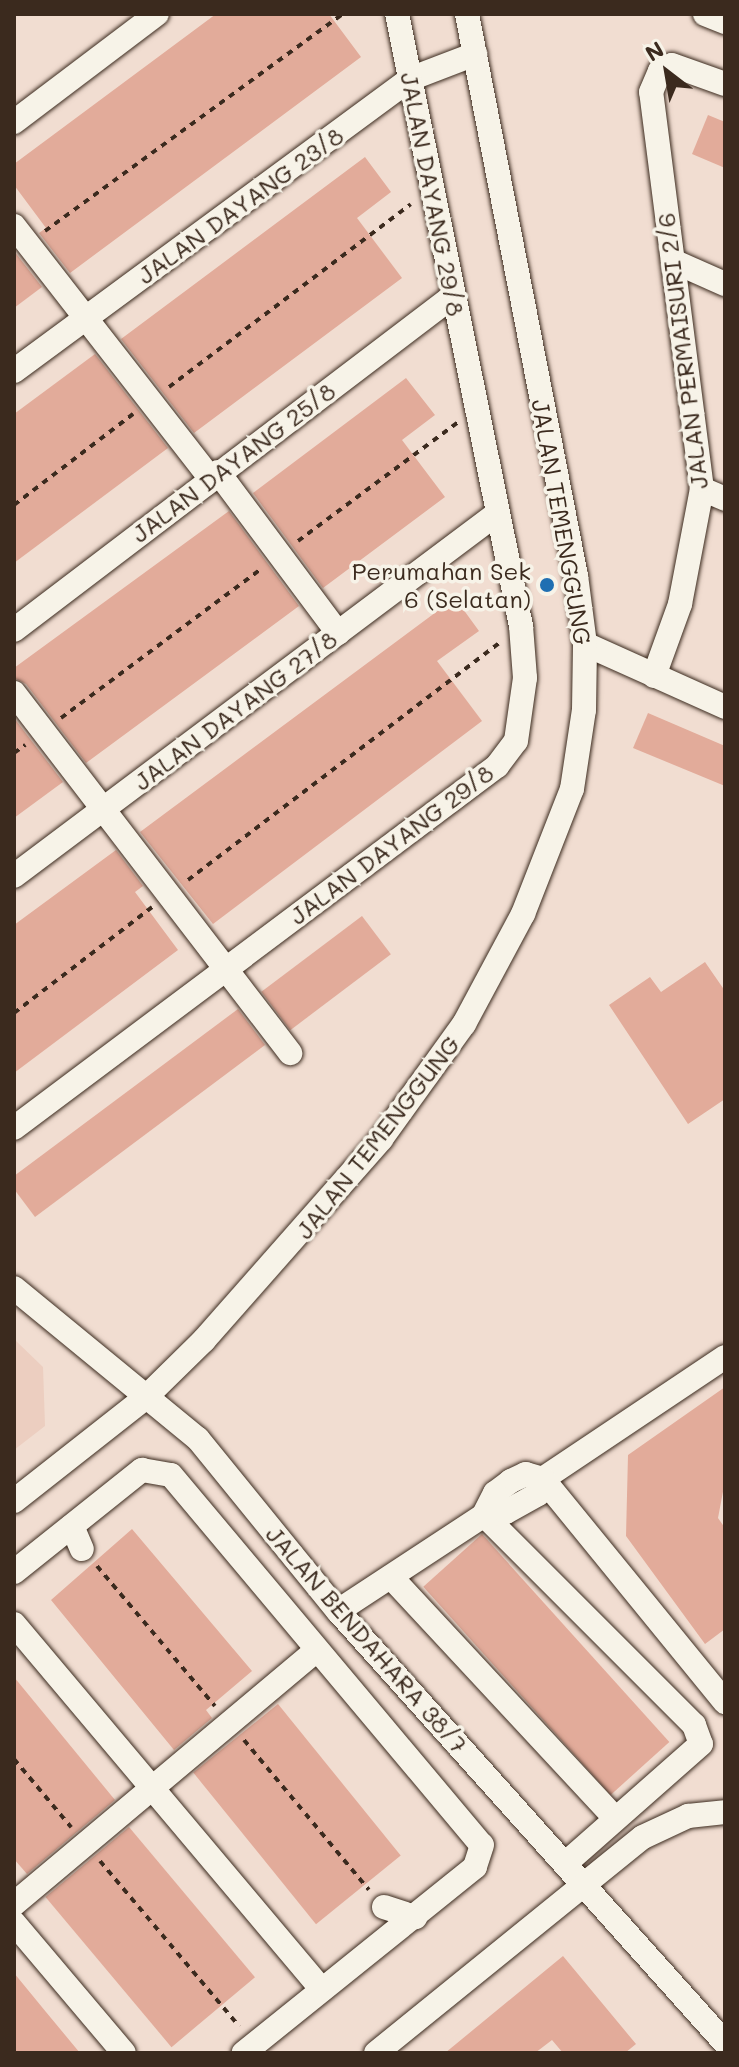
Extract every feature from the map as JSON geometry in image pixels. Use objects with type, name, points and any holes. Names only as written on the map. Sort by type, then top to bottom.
[{"type":"street","points":[[14,122],[157,14]]},
{"type":"street","name":"JALAN DAYANG 29/8","points":[[14,1128],[497,766],[516,741],[523,717],[521,626],[495,515],[397,14]]},
{"type":"street","name":"JALAN TEMENGGUNG","points":[[14,1501],[145,1398],[299,1238],[381,1139],[464,1024],[523,914],[572,789],[584,710],[585,644],[576,576],[467,14]]},
{"type":"street","points":[[705,14],[725,22]]},
{"type":"street","name":"JALAN DAYANG 23/8","points":[[14,371],[410,79],[475,54]]},
{"type":"street","name":"JALAN PERMAISURI 2/6","points":[[654,676],[680,604],[702,489],[651,92],[660,71],[687,67],[725,84]]},
{"type":"street","points":[[21,235],[150,401],[280,555],[338,633]]},
{"type":"street","points":[[673,261],[725,284]]},
{"type":"street","name":"JALAN DAYANG 25/8","points":[[14,630],[453,296]]},
{"type":"street","points":[[702,489],[725,499]]},
{"type":"street","name":"JALAN DAYANG 27/8","points":[[14,876],[495,515]]},
{"type":"street","points":[[585,644],[725,707]]},
{"type":"street","points":[[14,693],[223,970],[290,1053]]},
{"type":"street","name":"JALAN BENDAHARA 38/7","points":[[14,1288],[198,1439],[338,1611],[725,2043]]},
{"type":"street","points":[[543,1479],[725,1357]]},
{"type":"street","points":[[14,1572],[142,1470],[171,1475],[315,1651],[482,1845],[475,1867],[322,1990],[248,2040]]},
{"type":"street","points":[[338,1611],[484,1515],[495,1493],[526,1474],[543,1479],[725,1702]]},
{"type":"street","points":[[484,1515],[694,1725],[701,1744],[613,1816],[566,1863]]},
{"type":"street","points":[[72,1526],[82,1549]]},
{"type":"street","points":[[391,1577],[613,1816]]},
{"type":"street","points":[[14,1624],[322,1990]]},
{"type":"street","points":[[14,1904],[315,1651]]},
{"type":"street","points":[[376,2053],[643,1837],[688,1816],[725,1812]]},
{"type":"street","points":[[384,1907],[415,1917]]},
{"type":"street","points":[[14,1923],[124,2053]]},
{"type":"path","points":[[21,235],[343,14]]},
{"type":"path","points":[[14,505],[433,187]]},
{"type":"path","points":[[14,753],[475,409]]},
{"type":"path","points":[[14,1013],[521,626]]},
{"type":"path","points":[[14,1759],[248,2040]]},
{"type":"shaded area","points":[[14,1339],[43,1367],[45,1426],[14,1450]]},
{"type":"building","points":[[216,14],[329,14],[361,57],[70,273],[39,233],[46,228],[14,185],[14,164]]},
{"type":"building","points":[[708,115],[725,122],[725,168],[692,154]]},
{"type":"building","points":[[365,157],[391,192],[357,218],[402,278],[194,433],[121,339]]},
{"type":"building","points":[[14,251],[42,287],[14,308]]},
{"type":"building","points":[[95,354],[168,448],[14,563],[14,414]]},
{"type":"building","points":[[406,378],[435,415],[402,440],[445,497],[323,588],[253,493]]},
{"type":"building","points":[[229,511],[299,606],[86,763],[26,684],[14,678],[14,668]]},
{"type":"building","points":[[455,598],[479,631],[437,661],[482,721],[213,924],[140,832]]},
{"type":"building","points":[[648,713],[725,746],[725,786],[633,748]]},
{"type":"building","points":[[14,718],[63,782],[14,818]]},
{"type":"building","points":[[116,850],[143,886],[135,892],[178,950],[14,1073],[14,925]]},
{"type":"building","points":[[362,916],[391,954],[290,1030],[261,992]]},
{"type":"building","points":[[705,962],[725,991],[725,1099],[688,1124],[609,1005],[650,977],[661,992]]},
{"type":"building","points":[[238,1009],[265,1045],[35,1217],[14,1189],[14,1176]]},
{"type":"building","points":[[725,1387],[725,1481],[718,1518],[725,1528],[725,1629],[705,1644],[626,1536],[628,1455]]},
{"type":"building","points":[[132,1529],[252,1671],[206,1710],[212,1718],[174,1750],[51,1600]]},
{"type":"building","points":[[482,1534],[669,1742],[611,1795],[423,1587]]},
{"type":"building","points":[[14,1677],[115,1800],[27,1874],[14,1859]]},
{"type":"building","points":[[278,1704],[401,1856],[316,1924],[193,1773]]},
{"type":"building","points":[[129,1827],[255,1977],[171,2047],[46,1897]]},
{"type":"building","points":[[563,1956],[636,2044],[625,2053],[563,2053],[552,2040],[535,2053],[445,2053]]},
{"type":"building","points":[[14,1973],[46,2012],[80,2053],[14,2053]]},
{"type":"place","name":"Perumahan Sek 6 (Selatan)","points":[[547,585]]}]
